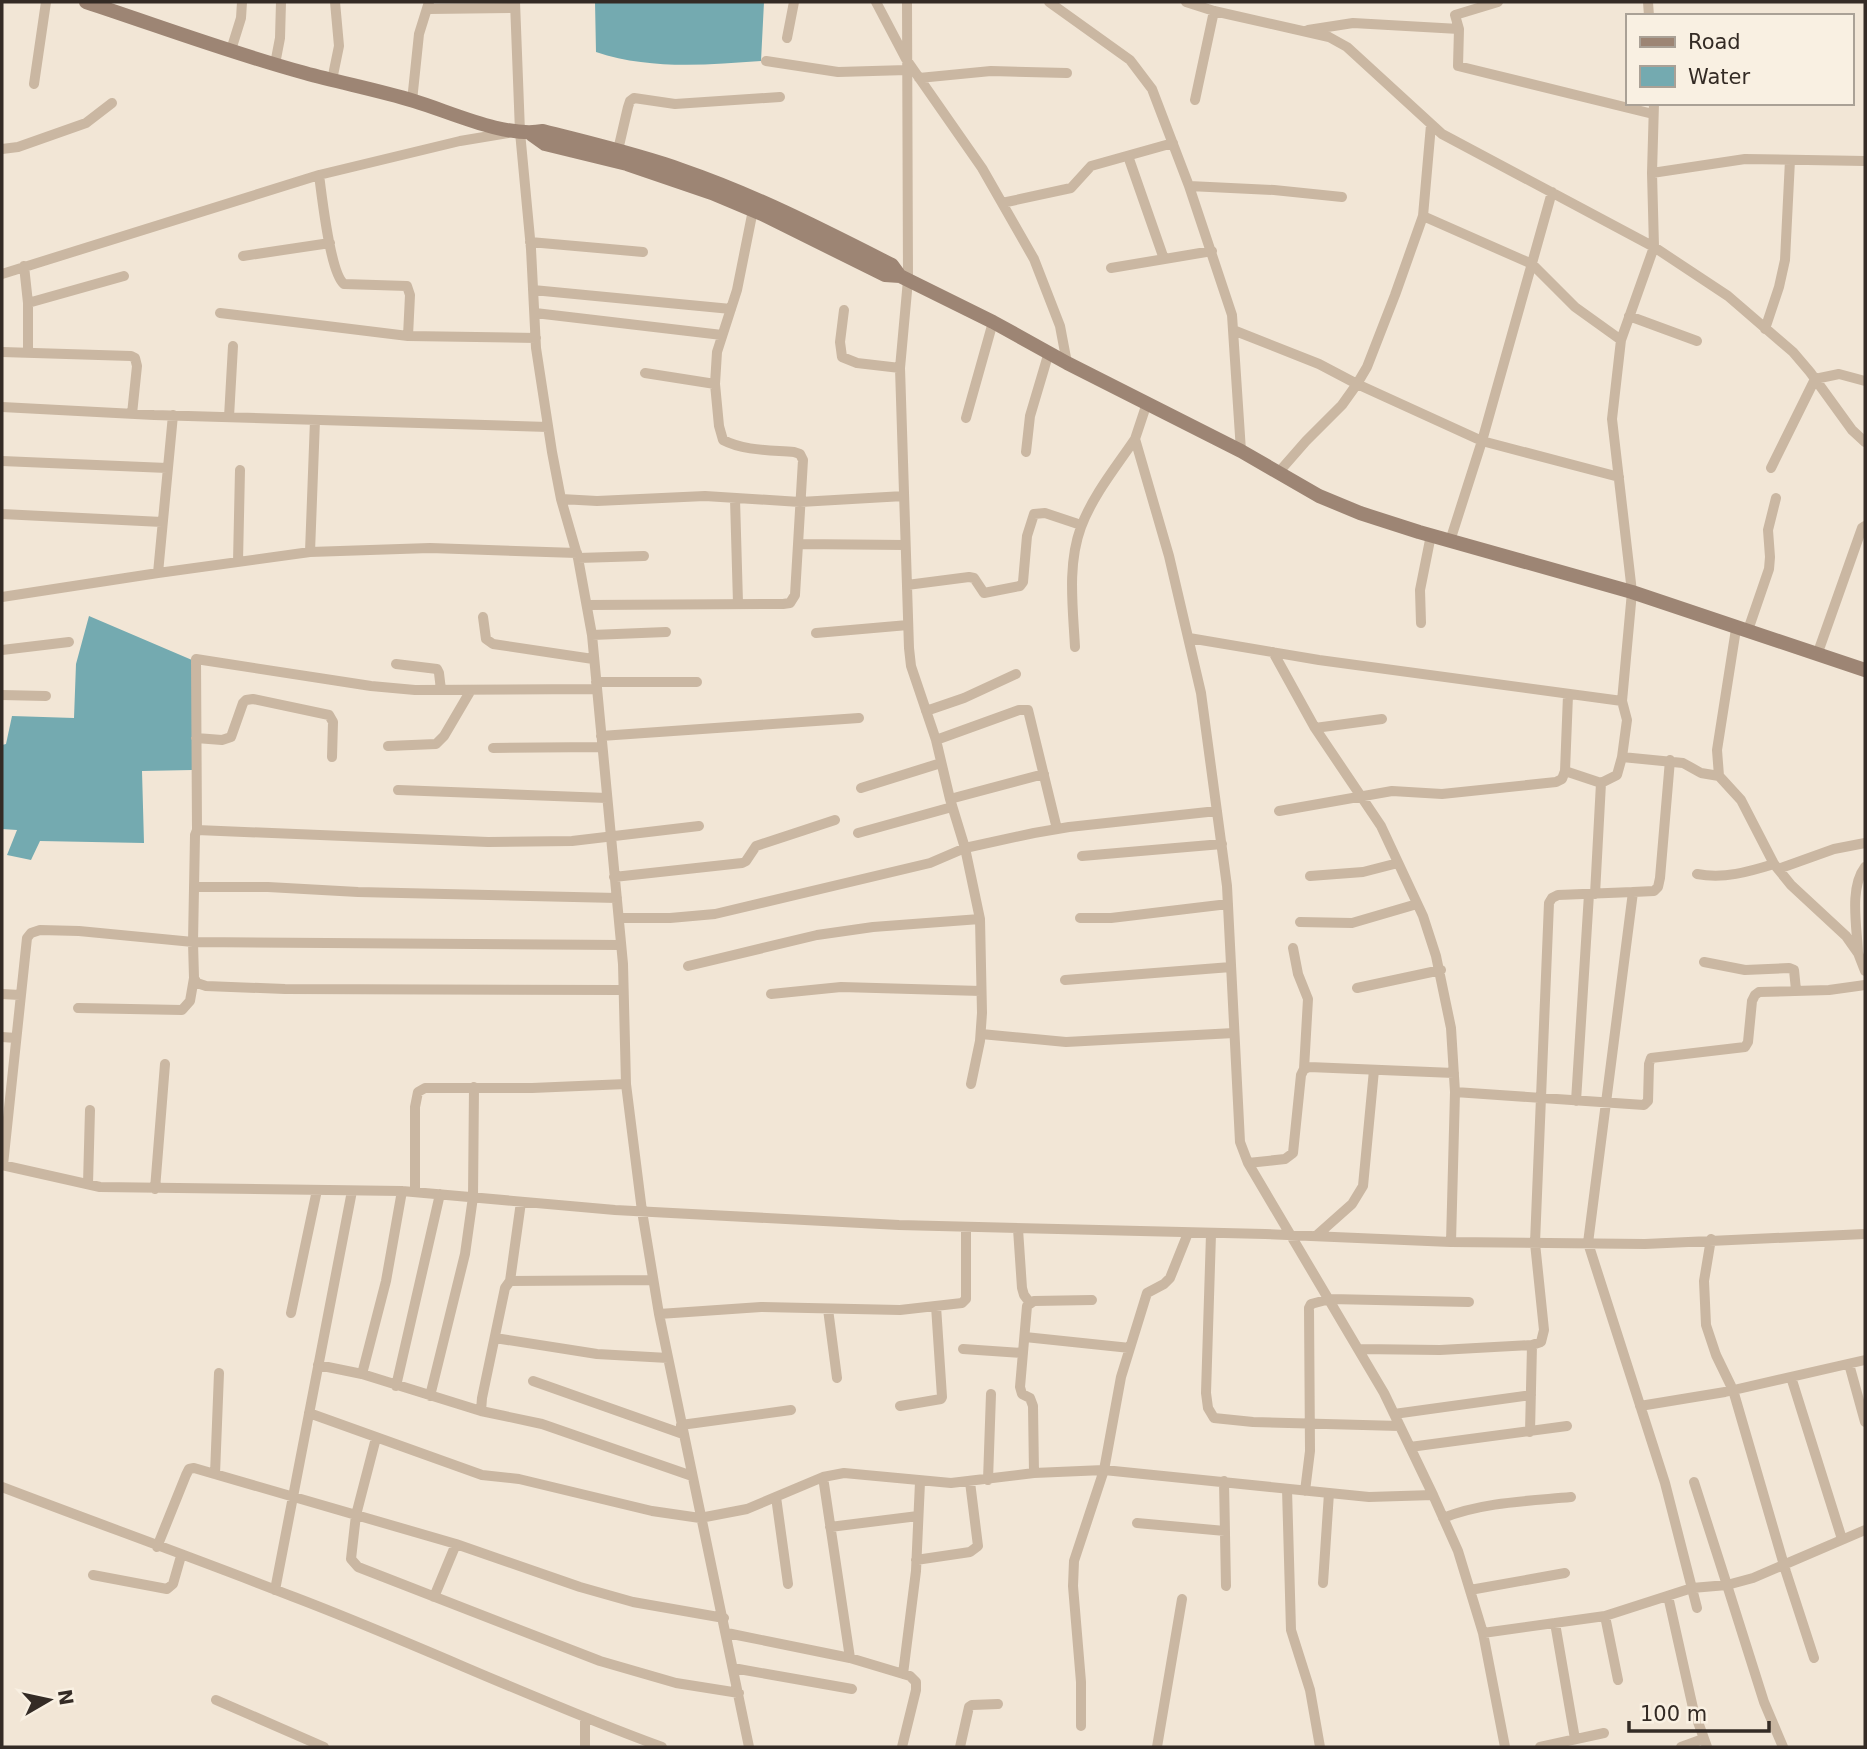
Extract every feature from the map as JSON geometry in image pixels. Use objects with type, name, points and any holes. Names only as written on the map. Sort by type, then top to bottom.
[{"type":"street","points":[[34,84],[46,2]]},
{"type":"street","points":[[86,2],[275,64],[525,133],[545,144],[627,164],[712,193],[753,210],[885,275],[904,278],[1241,451],[1319,495],[1360,513],[1431,536],[1632,592],[1865,670]]},
{"type":"street","points":[[231,50],[241,18],[242,2]]},
{"type":"street","points":[[275,64],[280,38],[281,2]]},
{"type":"street","points":[[332,80],[339,46],[335,2]]},
{"type":"street","points":[[787,38],[794,2]]},
{"type":"street","points":[[876,2],[907,65],[982,168],[1034,259],[1060,326],[1067,363]]},
{"type":"street","points":[[906,2],[904,278],[900,368],[908,625],[911,666],[936,740],[965,848],[980,919],[981,1034],[971,1084]]},
{"type":"street","points":[[1049,2],[1130,60],[1152,89],[1189,186],[1232,315],[1241,451]]},
{"type":"street","points":[[1186,2],[1329,37],[1347,47],[1442,134],[1654,247],[1709,282],[1793,352],[1852,430],[1865,442]]},
{"type":"street","points":[[1450,2],[1459,29],[1458,65],[1626,103]]},
{"type":"street","points":[[1455,15],[1498,2]]},
{"type":"street","points":[[412,101],[419,34],[429,5],[515,5],[536,338],[561,499],[578,555],[592,635],[619,918],[626,1084],[642,1212],[659,1314],[749,1747]]},
{"type":"street","points":[[1195,100],[1214,11]]},
{"type":"street","points":[[1303,31],[1353,23],[1459,29]]},
{"type":"street","points":[[766,61],[838,72],[907,65]]},
{"type":"street","points":[[919,78],[990,71],[1067,73]]},
{"type":"street","points":[[618,150],[628,107],[634,98],[674,104],[780,97]]},
{"type":"street","points":[[2,149],[18,147],[86,123],[112,103]]},
{"type":"street","points":[[1564,771],[1601,783],[1617,775],[1627,720],[1622,701],[1632,592],[1612,419],[1621,340],[1654,247],[1653,109],[1635,105]]},
{"type":"street","points":[[1278,473],[1342,405],[1367,367],[1423,216],[1431,125]]},
{"type":"street","points":[[2,274],[319,175],[483,136],[543,131],[682,169],[748,195],[892,265],[904,278]]},
{"type":"street","points":[[1002,203],[1071,188],[1091,166],[1173,142]]},
{"type":"street","points":[[1128,156],[1164,259]]},
{"type":"street","points":[[1652,173],[1745,159],[1865,161]]},
{"type":"street","points":[[1765,329],[1785,260],[1790,160]]},
{"type":"street","points":[[319,175],[330,243],[341,282],[407,286],[411,302],[408,337]]},
{"type":"street","points":[[1189,186],[1274,190],[1342,197]]},
{"type":"street","points":[[1450,541],[1482,441],[1552,192]]},
{"type":"street","points":[[587,606],[783,604],[793,600],[803,460],[800,454],[745,447],[723,440],[719,426],[715,384],[716,352],[737,290],[753,210]]},
{"type":"street","points":[[1423,216],[1532,264],[1575,307],[1621,340]]},
{"type":"street","points":[[530,242],[643,252]]},
{"type":"street","points":[[243,256],[330,243]]},
{"type":"street","points":[[1111,268],[1212,251]]},
{"type":"street","points":[[24,266],[29,353]]},
{"type":"street","points":[[28,303],[124,276]]},
{"type":"street","points":[[533,290],[731,309]]},
{"type":"street","points":[[844,310],[840,342],[842,358],[857,363],[900,368]]},
{"type":"street","points":[[220,313],[408,337],[536,338]]},
{"type":"street","points":[[534,313],[722,335]]},
{"type":"street","points":[[1629,316],[1697,341]]},
{"type":"street","points":[[966,418],[993,322]]},
{"type":"street","points":[[1233,330],[1319,364],[1482,441],[1619,477]]},
{"type":"street","points":[[229,417],[233,346]]},
{"type":"street","points":[[2,352],[135,358],[138,366],[132,414]]},
{"type":"street","points":[[1026,452],[1030,416],[1049,352]]},
{"type":"street","points":[[645,373],[715,384]]},
{"type":"street","points":[[1815,379],[1839,374],[1865,381]]},
{"type":"street","points":[[1771,468],[1815,379]]},
{"type":"street","points":[[1075,646],[1072,584],[1081,525],[1098,493],[1135,439],[1147,402]]},
{"type":"street","points":[[2,407],[132,414],[548,427]]},
{"type":"street","points":[[158,573],[173,415]]},
{"type":"street","points":[[310,552],[315,420]]},
{"type":"street","points":[[1135,439],[1169,555],[1201,693],[1228,904],[1240,1142],[1248,1163],[1330,1299],[1394,1414],[1458,1551],[1483,1633],[1505,1747]]},
{"type":"street","points":[[2,461],[167,468]]},
{"type":"street","points":[[238,562],[240,470]]},
{"type":"street","points":[[561,499],[597,501],[705,496],[800,502],[904,496]]},
{"type":"street","points":[[1719,776],[1717,750],[1742,629],[1769,569],[1768,530],[1776,498]]},
{"type":"street","points":[[735,499],[738,603]]},
{"type":"street","points":[[907,585],[969,577],[974,578],[984,593],[1020,586],[1023,582],[1027,536],[1034,513],[1045,513],[1081,525]]},
{"type":"street","points":[[2,514],[162,522]]},
{"type":"street","points":[[1817,655],[1862,528],[1865,526]]},
{"type":"street","points":[[1421,623],[1420,590],[1431,536]]},
{"type":"street","points":[[798,544],[905,545]]},
{"type":"street","points":[[2,597],[310,552],[430,548],[644,556]]},
{"type":"street","points":[[483,617],[486,639],[493,644],[593,659]]},
{"type":"street","points":[[816,633],[908,625]]},
{"type":"street","points":[[592,635],[666,632]]},
{"type":"street","points":[[1189,638],[1622,701]]},
{"type":"street","points":[[2,650],[69,642]]},
{"type":"street","points":[[1273,652],[1315,728],[1381,826],[1417,904],[1441,970],[1451,1028],[1455,1092],[1451,1242]]},
{"type":"street","points":[[78,1008],[182,1010],[190,1001],[194,978],[197,830],[196,659],[371,686],[441,690],[697,682]]},
{"type":"street","points":[[396,664],[436,669],[441,690]]},
{"type":"street","points":[[926,711],[964,698],[1016,674]]},
{"type":"street","points":[[388,746],[436,744],[444,736],[471,690]]},
{"type":"street","points":[[2,695],[46,696]]},
{"type":"street","points":[[1279,811],[1392,791],[1442,794],[1556,782],[1562,779],[1564,771],[1568,695]]},
{"type":"street","points":[[196,738],[222,740],[231,737],[243,703],[253,699],[329,715],[333,722],[332,757]]},
{"type":"street","points":[[936,740],[1025,709],[1030,716],[1057,829]]},
{"type":"street","points":[[493,748],[859,718]]},
{"type":"street","points":[[1315,728],[1382,719]]},
{"type":"street","points":[[1622,757],[1670,760],[1719,776],[1741,800],[1776,866],[1791,885],[1846,936],[1858,953],[1865,971]]},
{"type":"street","points":[[1359,1349],[1440,1350],[1532,1345],[1541,1342],[1544,1330],[1535,1243],[1549,903],[1558,895],[1654,891],[1658,887],[1670,760]]},
{"type":"street","points":[[861,788],[941,763]]},
{"type":"street","points":[[858,833],[1044,774]]},
{"type":"street","points":[[1576,1101],[1601,783]]},
{"type":"street","points":[[398,790],[607,798]]},
{"type":"street","points":[[619,918],[670,918],[715,914],[930,863],[965,848],[1057,829],[1217,811]]},
{"type":"street","points":[[614,877],[741,863],[746,861],[755,846],[835,820]]},
{"type":"street","points":[[197,830],[488,842],[572,841],[699,826]]},
{"type":"street","points":[[1697,874],[1729,876],[1865,843]]},
{"type":"street","points":[[1082,856],[1222,845]]},
{"type":"street","points":[[1310,876],[1363,872],[1398,863]]},
{"type":"street","points":[[1858,953],[1857,887],[1865,867]]},
{"type":"street","points":[[194,887],[617,898]]},
{"type":"street","points":[[1633,892],[1588,1243],[1665,1483],[1697,1608]]},
{"type":"street","points":[[1080,918],[1111,918],[1228,904]]},
{"type":"street","points":[[1300,922],[1359,922],[1417,904]]},
{"type":"street","points":[[688,966],[839,932],[980,919]]},
{"type":"street","points":[[621,946],[193,942],[79,931],[40,930],[31,933],[27,937],[2,1165],[88,1184],[155,1189],[402,1191],[642,1212],[966,1227],[1451,1242],[1645,1244],[1865,1234]]},
{"type":"street","points":[[1248,1163],[1285,1159],[1293,1153],[1301,1075],[1304,1069],[1308,999],[1298,974],[1293,948]]},
{"type":"street","points":[[1704,962],[1745,970],[1789,968],[1794,970],[1796,976],[1796,990]]},
{"type":"street","points":[[1065,980],[1231,967]]},
{"type":"street","points":[[1357,988],[1441,970]]},
{"type":"street","points":[[194,978],[197,983],[206,986],[285,989],[623,990]]},
{"type":"street","points":[[1455,1092],[1647,1104],[1648,1064],[1651,1058],[1745,1047],[1755,995],[1768,990],[1829,990],[1865,985]]},
{"type":"street","points":[[771,994],[841,987],[981,991]]},
{"type":"street","points":[[2,993],[20,995]]},
{"type":"street","points":[[981,1034],[1066,1042],[1234,1033]]},
{"type":"street","points":[[2,1037],[16,1038]]},
{"type":"street","points":[[155,1189],[165,1064]]},
{"type":"street","points":[[1304,1069],[1310,1067],[1454,1073]]},
{"type":"street","points":[[1315,1236],[1352,1204],[1363,1186],[1374,1070]]},
{"type":"street","points":[[415,1192],[415,1107],[418,1091],[433,1087],[532,1088],[626,1084]]},
{"type":"street","points":[[430,1396],[465,1254],[473,1197],[474,1087]]},
{"type":"street","points":[[88,1184],[90,1110]]},
{"type":"street","points":[[291,1313],[317,1190]]},
{"type":"street","points":[[275,1590],[352,1191]]},
{"type":"street","points":[[362,1374],[386,1281],[402,1191]]},
{"type":"street","points":[[397,1386],[440,1194]]},
{"type":"street","points":[[481,1411],[505,1288],[510,1281],[521,1202]]},
{"type":"street","points":[[659,1314],[761,1307],[900,1310],[965,1302],[966,1227]]},
{"type":"street","points":[[1018,1228],[1022,1288],[1030,1303]]},
{"type":"street","points":[[1081,1726],[1080,1654],[1072,1573],[1074,1561],[1104,1470],[1121,1377],[1147,1293],[1170,1278],[1188,1233]]},
{"type":"street","points":[[1211,1234],[1206,1393],[1210,1413],[1219,1420],[1400,1426]]},
{"type":"street","points":[[1711,1239],[1704,1281],[1706,1325],[1716,1355],[1733,1390],[1814,1658]]},
{"type":"street","points":[[510,1281],[653,1280]]},
{"type":"street","points":[[1305,1491],[1311,1451],[1309,1308],[1316,1301],[1330,1299],[1469,1302]]},
{"type":"street","points":[[1030,1303],[1092,1300]]},
{"type":"street","points":[[1030,1303],[1027,1306],[1020,1387],[1033,1406],[1034,1473]]},
{"type":"street","points":[[900,1406],[942,1397],[936,1306]]},
{"type":"street","points":[[828,1308],[837,1378]]},
{"type":"street","points":[[1024,1337],[1130,1348]]},
{"type":"street","points":[[495,1338],[597,1354],[668,1358]]},
{"type":"street","points":[[1530,1432],[1532,1345]]},
{"type":"street","points":[[963,1349],[1023,1353]]},
{"type":"street","points":[[1640,1406],[1733,1390],[1865,1360]]},
{"type":"street","points":[[1849,1364],[1865,1422]]},
{"type":"street","points":[[318,1365],[362,1374],[481,1411],[542,1424],[692,1476]]},
{"type":"street","points":[[215,1474],[219,1373]]},
{"type":"street","points":[[1791,1377],[1843,1539]]},
{"type":"street","points":[[533,1381],[682,1429],[791,1410]]},
{"type":"street","points":[[988,1480],[991,1394]]},
{"type":"street","points":[[1394,1414],[1531,1395]]},
{"type":"street","points":[[309,1413],[482,1475],[519,1479],[652,1511],[700,1518],[747,1508],[823,1477],[844,1473],[920,1482],[971,1482],[1034,1473],[1104,1470],[1369,1497],[1433,1495]]},
{"type":"street","points":[[1410,1447],[1567,1426]]},
{"type":"street","points":[[376,1438],[356,1515],[351,1559],[353,1564],[365,1571],[600,1661],[676,1683],[739,1693]]},
{"type":"street","points":[[157,1547],[189,1469],[194,1468],[456,1544],[580,1587],[633,1602],[724,1618]]},
{"type":"street","points":[[823,1477],[850,1658]]},
{"type":"street","points":[[903,1674],[916,1560],[920,1482]]},
{"type":"street","points":[[916,1560],[970,1552],[978,1546],[971,1482]]},
{"type":"street","points":[[1224,1482],[1226,1586]]},
{"type":"street","points":[[1694,1482],[1764,1702],[1783,1747]]},
{"type":"street","points":[[2,1487],[275,1590],[585,1719],[662,1747]]},
{"type":"street","points":[[1287,1489],[1291,1630],[1310,1690],[1320,1747]]},
{"type":"street","points":[[1324,1583],[1329,1493]]},
{"type":"street","points":[[776,1497],[788,1584]]},
{"type":"street","points":[[1443,1518],[1459,1512],[1571,1497]]},
{"type":"street","points":[[830,1527],[918,1516]]},
{"type":"street","points":[[1137,1523],[1225,1531]]},
{"type":"street","points":[[1483,1633],[1605,1616],[1692,1588],[1753,1578],[1865,1530]]},
{"type":"street","points":[[434,1597],[456,1544]]},
{"type":"street","points":[[93,1575],[167,1589],[173,1584],[181,1556]]},
{"type":"street","points":[[1469,1590],[1565,1573]]},
{"type":"street","points":[[1668,1596],[1693,1708],[1705,1743],[1681,1747]]},
{"type":"street","points":[[1157,1747],[1182,1599]]},
{"type":"street","points":[[1605,1616],[1618,1680]]},
{"type":"street","points":[[1555,1623],[1575,1739]]},
{"type":"street","points":[[727,1633],[850,1658],[903,1674],[916,1682],[902,1747]]},
{"type":"street","points":[[733,1668],[852,1689]]},
{"type":"street","points":[[216,1700],[301,1743],[324,1747]]},
{"type":"street","points":[[960,1747],[969,1707],[998,1704]]},
{"type":"street","points":[[585,1719],[585,1747]]},
{"type":"street","points":[[1540,1747],[1604,1733]]},
{"type":"water","points":[[595,2],[764,2],[761,61],[699,65],[657,64],[596,52]]},
{"type":"water","points":[[89,616],[192,660],[192,770],[142,771],[144,843],[40,841],[31,860],[7,855],[17,830],[2,829],[2,745],[6,744],[12,716],[74,718],[76,664]]}]
